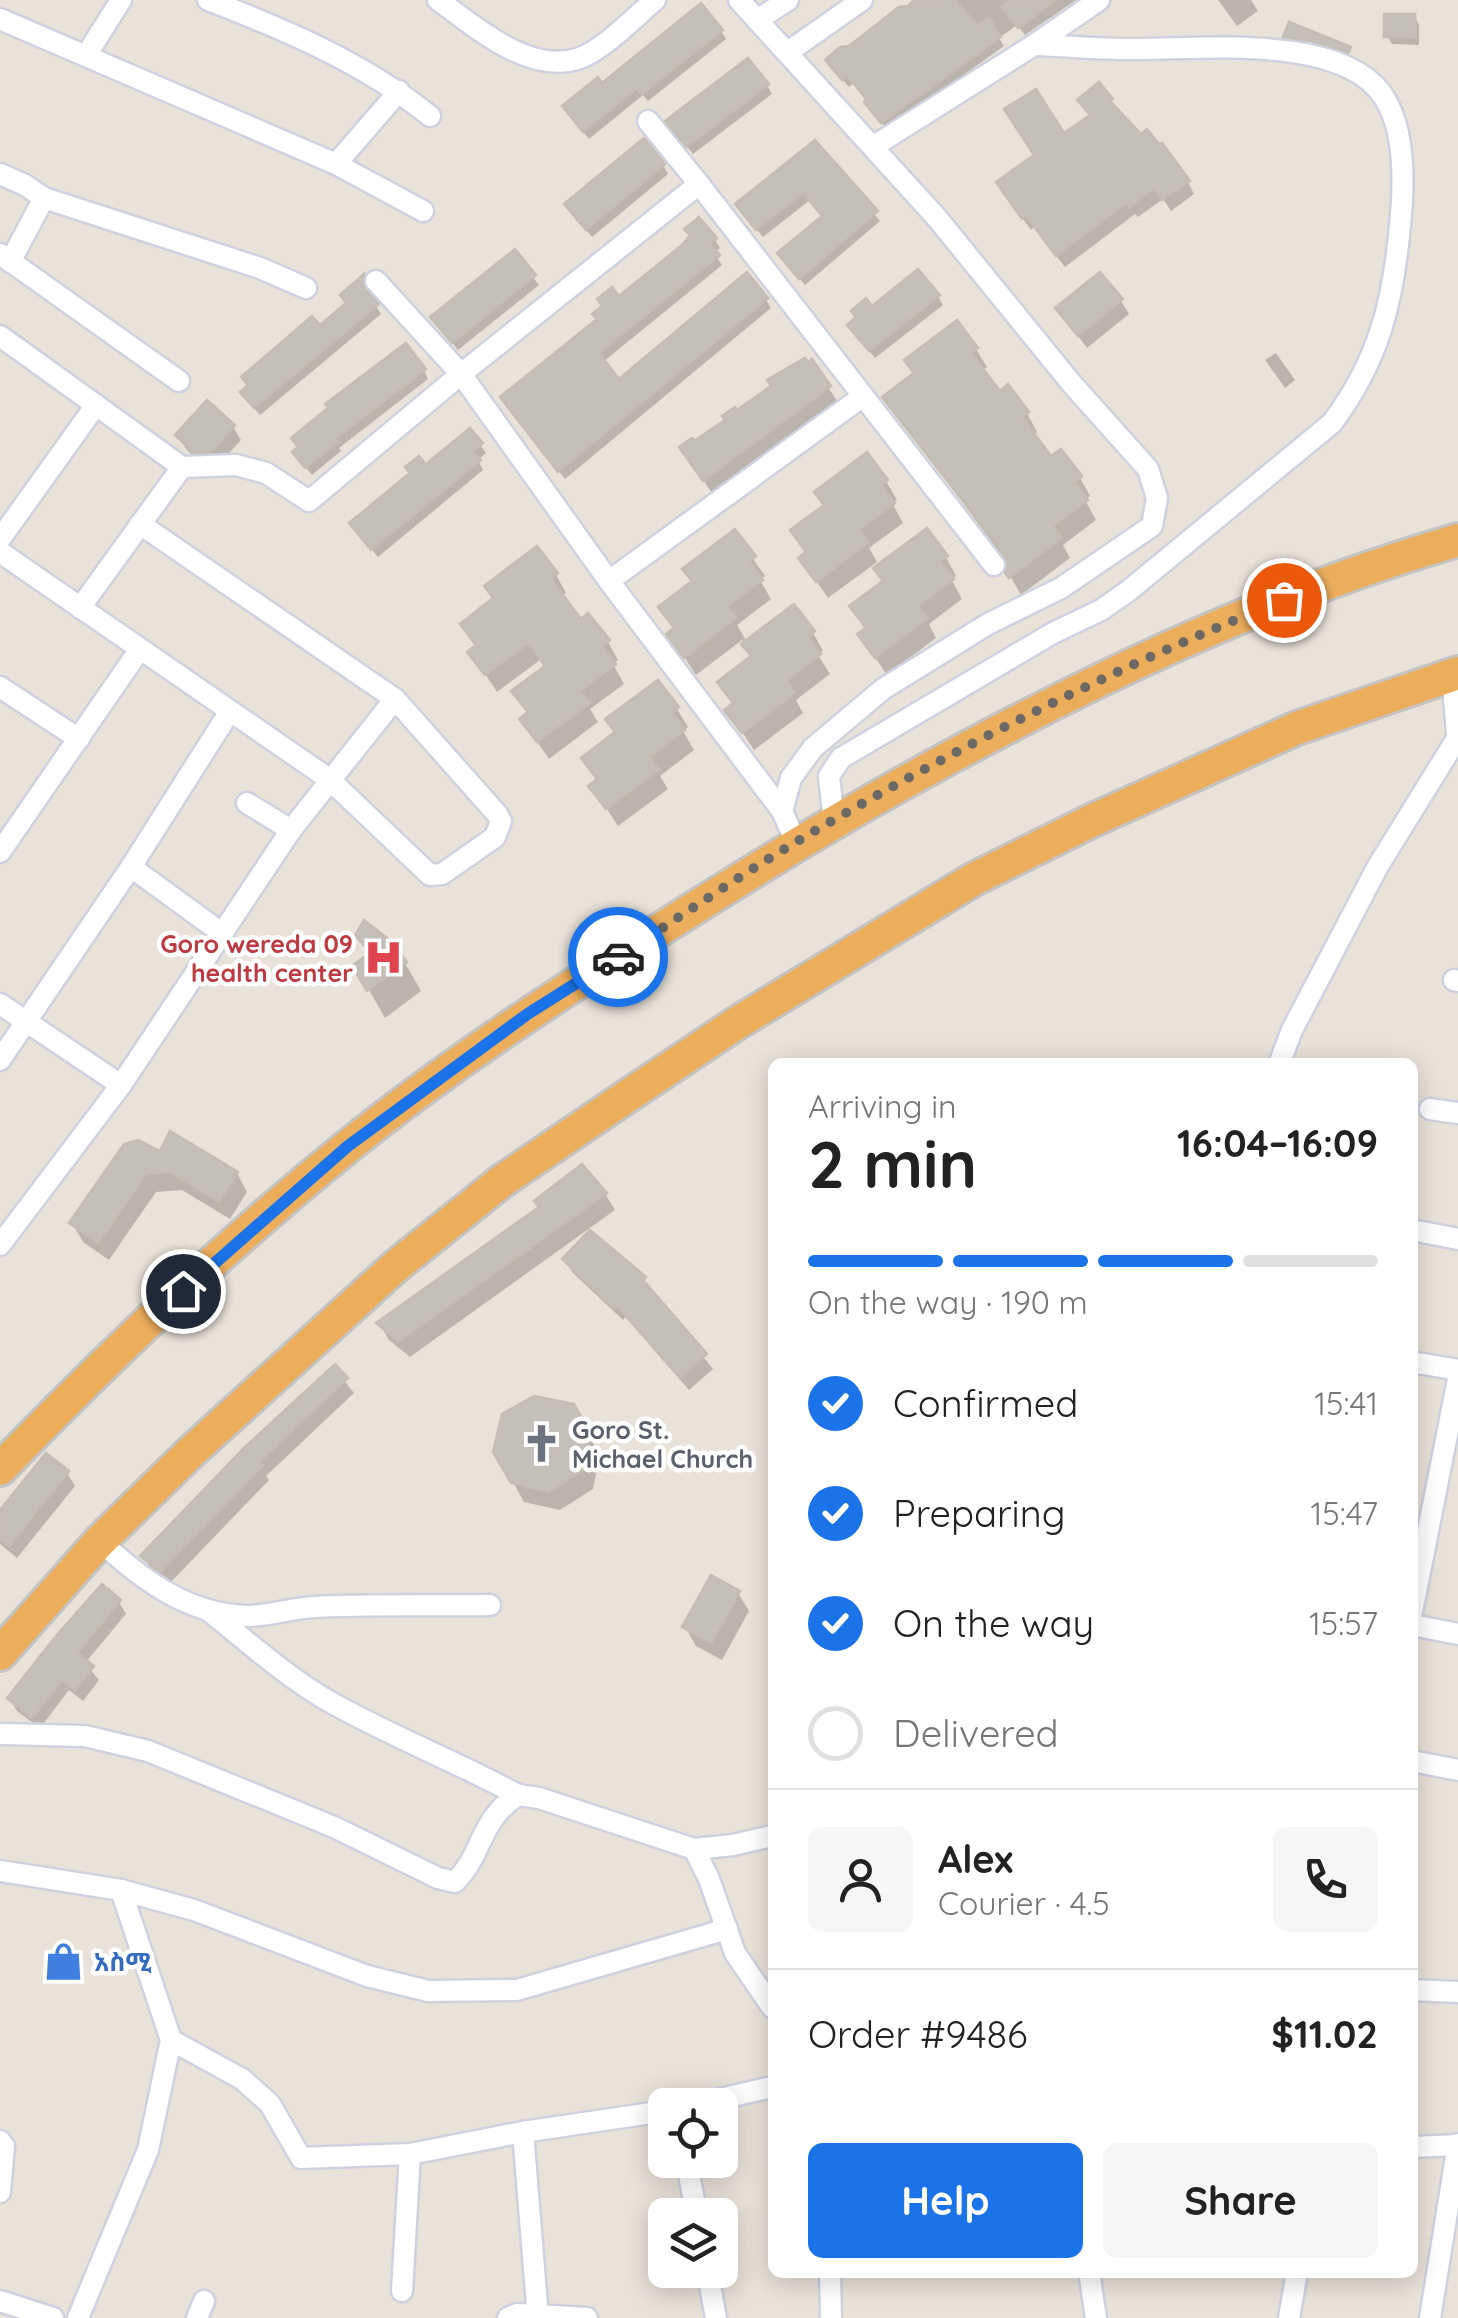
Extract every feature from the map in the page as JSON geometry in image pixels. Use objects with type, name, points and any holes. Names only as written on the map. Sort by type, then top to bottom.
[{"type":"highway","points":[[0,1469],[183,1291],[348,1146],[529,1013],[796,842],[1027,714],[1252,612],[1458,540]]},
{"type":"highway","points":[[0,1654],[100,1541],[191,1452],[382,1278],[502,1181],[737,1023],[974,879],[1297,728],[1455,674]]},
{"type":"street","points":[[87,54],[122,0]]},
{"type":"street","points":[[208,0],[354,64],[430,116]]},
{"type":"street","points":[[438,0],[517,52],[552,62],[580,58],[656,0]]},
{"type":"street","points":[[739,0],[874,146],[1072,384],[1148,468],[1157,498],[1152,526],[1105,561],[988,624],[883,688],[812,748],[791,778],[782,811]]},
{"type":"street","points":[[756,20],[788,0]]},
{"type":"street","points":[[788,52],[862,0]]},
{"type":"street","points":[[874,146],[1034,46],[1099,0]]},
{"type":"street","points":[[0,19],[336,164],[424,211]]},
{"type":"street","points":[[834,822],[829,776],[841,758],[1127,592],[1332,423],[1355,393],[1384,327],[1395,282],[1403,197],[1397,128],[1385,97],[1363,76],[1327,60],[1283,48],[1136,50],[1034,46]]},
{"type":"street","points":[[336,164],[398,91]]},
{"type":"street","points":[[648,122],[994,565]]},
{"type":"street","points":[[0,174],[44,198],[260,268],[306,288]]},
{"type":"street","points":[[2,341],[182,467],[236,464],[266,472],[309,501],[699,184]]},
{"type":"street","points":[[44,198],[5,258],[180,381]]},
{"type":"street","points":[[376,281],[461,374],[782,811],[796,842]]},
{"type":"street","points":[[610,581],[862,396]]},
{"type":"street","points":[[0,539],[96,405]]},
{"type":"street","points":[[80,608],[182,467]]},
{"type":"street","points":[[0,552],[329,779],[430,875],[442,874],[495,838],[501,821],[497,814],[395,699],[140,524]]},
{"type":"street","points":[[0,852],[140,648]]},
{"type":"street","points":[[1282,1058],[1292,1030],[1378,866],[1457,742],[1455,674]]},
{"type":"street","points":[[0,688],[79,739]]},
{"type":"street","points":[[0,1245],[121,1084],[291,830],[395,699]]},
{"type":"street","points":[[0,1060],[131,867],[230,711]]},
{"type":"street","points":[[248,804],[291,830]]},
{"type":"street","points":[[131,867],[223,934]]},
{"type":"street","points":[[0,1004],[121,1084]]},
{"type":"street","points":[[1430,1109],[1458,1113]]},
{"type":"street","points":[[1418,1231],[1458,1239]]},
{"type":"street","points":[[1418,1363],[1458,1370]]},
{"type":"street","points":[[1418,1582],[1458,1379]]},
{"type":"street","points":[[100,1541],[138,1576],[168,1594],[208,1610],[247,1616],[311,1607],[490,1605]]},
{"type":"street","points":[[208,1610],[329,1701],[518,1795],[539,1798],[694,1848],[768,1837]]},
{"type":"street","points":[[1418,1626],[1458,1634]]},
{"type":"street","points":[[0,1734],[84,1736],[148,1752],[216,1776],[438,1878],[456,1882],[467,1870],[481,1834],[501,1806],[518,1795]]},
{"type":"street","points":[[1418,1762],[1458,1770]]},
{"type":"street","points":[[694,1848],[735,1953],[768,2002]]},
{"type":"street","points":[[0,1871],[121,1890],[194,1910],[368,1976],[428,1991],[517,1990],[727,1929]]},
{"type":"street","points":[[78,2318],[148,2150],[171,2040],[121,1890]]},
{"type":"street","points":[[1418,1990],[1458,1992]]},
{"type":"street","points":[[171,2040],[242,2079],[270,2104],[301,2158],[410,2154],[648,2114]]},
{"type":"street","points":[[738,2094],[768,2087]]},
{"type":"street","points":[[523,2132],[538,2316]]},
{"type":"street","points":[[0,2141],[4,2146],[0,2192]]},
{"type":"street","points":[[1418,2147],[1458,2145],[1430,2318]]},
{"type":"street","points":[[402,2292],[410,2154]]},
{"type":"street","points":[[830,2278],[831,2318]]},
{"type":"street","points":[[1090,2278],[1096,2318]]},
{"type":"street","points":[[1290,2318],[1296,2278]]},
{"type":"street","points":[[710,2288],[716,2318]]},
{"type":"street","points":[[0,2300],[53,2318]]},
{"type":"street","points":[[508,2318],[516,2314],[587,2318]]},
{"type":"building","points":[[914,0],[956,0],[977,26],[989,17],[1001,37],[881,123],[847,76],[842,80],[825,60]]},
{"type":"building","points":[[1010,0],[1056,0],[1018,28],[1001,7]]},
{"type":"building","points":[[701,3],[723,30],[642,94],[637,88],[583,132],[562,106],[598,77],[602,83]]},
{"type":"building","points":[[1384,14],[1415,14],[1416,37],[1384,37]]},
{"type":"building","points":[[1289,22],[1351,47],[1348,53],[1283,37]]},
{"type":"building","points":[[748,58],[769,84],[686,147],[665,121]]},
{"type":"building","points":[[1099,82],[1113,99],[1110,101],[1141,134],[1147,129],[1162,143],[1190,181],[1162,200],[1154,189],[1129,207],[1127,203],[1056,256],[1026,216],[1022,219],[996,182],[1034,155],[1004,109],[1036,89],[1064,133],[1090,115],[1077,100]]},
{"type":"building","points":[[644,138],[665,164],[586,230],[564,204]]},
{"type":"building","points":[[815,140],[878,211],[799,279],[777,253],[822,216],[803,193],[756,230],[735,204]]},
{"type":"building","points":[[699,217],[717,238],[710,244],[720,255],[599,353],[619,379],[747,272],[768,298],[558,472],[500,397],[597,319],[592,314],[602,306],[597,299],[612,287],[619,296],[682,245],[690,235],[684,229]]},
{"type":"building","points":[[515,249],[536,275],[452,343],[430,317]]},
{"type":"building","points":[[918,269],[940,295],[869,351],[847,325],[856,317],[851,311],[866,298],[872,306]]},
{"type":"building","points":[[1100,272],[1123,299],[1078,336],[1055,308]]},
{"type":"building","points":[[364,274],[363,285],[379,304],[254,408],[240,392],[248,385],[241,377],[312,316],[320,325],[346,303],[340,295]]},
{"type":"building","points":[[957,320],[978,348],[971,353],[1000,391],[1008,384],[1029,412],[1022,417],[1051,456],[1061,449],[1082,476],[1074,482],[1088,500],[1053,526],[1062,538],[1009,578],[1000,548],[882,397],[914,373],[904,360]]},
{"type":"building","points":[[406,343],[426,369],[335,439],[338,442],[305,468],[292,452],[298,447],[291,438],[328,408],[325,404]]},
{"type":"building","points":[[805,358],[808,362],[812,359],[831,386],[703,481],[679,447],[725,420],[722,416],[771,386],[767,380]]},
{"type":"building","points":[[207,400],[235,425],[211,452],[194,453],[175,435]]},
{"type":"building","points":[[470,428],[483,443],[473,451],[481,460],[371,550],[349,523],[410,473],[405,467],[419,456],[426,464]]},
{"type":"building","points":[[867,452],[888,480],[881,485],[895,503],[859,530],[868,542],[816,582],[798,558],[806,552],[790,530],[824,505],[814,492]]},
{"type":"building","points":[[927,528],[948,556],[940,561],[954,579],[918,606],[928,618],[875,658],[857,634],[866,628],[849,606],[883,581],[873,568]]},
{"type":"building","points":[[735,529],[756,556],[749,562],[763,580],[727,606],[736,618],[684,658],[666,634],[674,628],[658,607],[692,581],[682,569]]},
{"type":"building","points":[[537,546],[558,573],[551,579],[581,619],[588,613],[610,640],[602,646],[616,664],[580,691],[590,703],[537,742],[519,719],[528,712],[511,691],[545,666],[528,643],[485,675],[467,652],[476,645],[460,624],[493,598],[484,586]]},
{"type":"building","points":[[794,604],[815,631],[808,637],[821,654],[786,681],[795,693],[742,733],[724,710],[733,703],[717,682],[751,656],[741,644]]},
{"type":"building","points":[[658,680],[679,707],[672,713],[685,730],[650,757],[659,769],[606,809],[588,786],[597,779],[581,758],[615,732],[605,719]]},
{"type":"building","name":"Goro wereda 09 health center","points":[[364,920],[388,939],[407,962],[367,991],[352,966],[370,952],[355,935]]},
{"type":"building","points":[[170,1131],[238,1172],[219,1202],[170,1172],[146,1174],[98,1243],[69,1223],[124,1144],[138,1140],[160,1151]]},
{"type":"building","points":[[582,1164],[607,1193],[399,1341],[376,1323],[539,1207],[534,1201]]},
{"type":"building","points":[[590,1230],[646,1277],[643,1280],[707,1354],[680,1378],[617,1306],[614,1308],[562,1259]]},
{"type":"building","points":[[335,1364],[348,1378],[259,1462],[263,1465],[160,1572],[140,1556],[245,1447]]},
{"type":"building","name":"Goro St. Michael Church","points":[[534,1396],[574,1404],[591,1434],[583,1470],[549,1492],[511,1483],[493,1452],[502,1414]]},
{"type":"building","points":[[46,1453],[69,1471],[9,1546],[0,1539],[0,1510]]},
{"type":"building","points":[[711,1575],[740,1591],[711,1643],[682,1627]]},
{"type":"building","points":[[102,1584],[121,1600],[77,1653],[94,1666],[75,1690],[62,1680],[32,1718],[7,1698]]},
{"type":"way so far","points":[[618,957],[796,842],[1027,714],[1284,600]]},
{"type":"place","name":"Goro wereda 09 health center","points":[[383,957]]},
{"type":"place","name":"Goro St. Michael Church","points":[[542,1443]]},
{"type":"place","name":"አስሚ","points":[[64,1961]]},
{"type":"route","points":[[183,1291],[348,1146],[529,1013],[618,957]]}]
